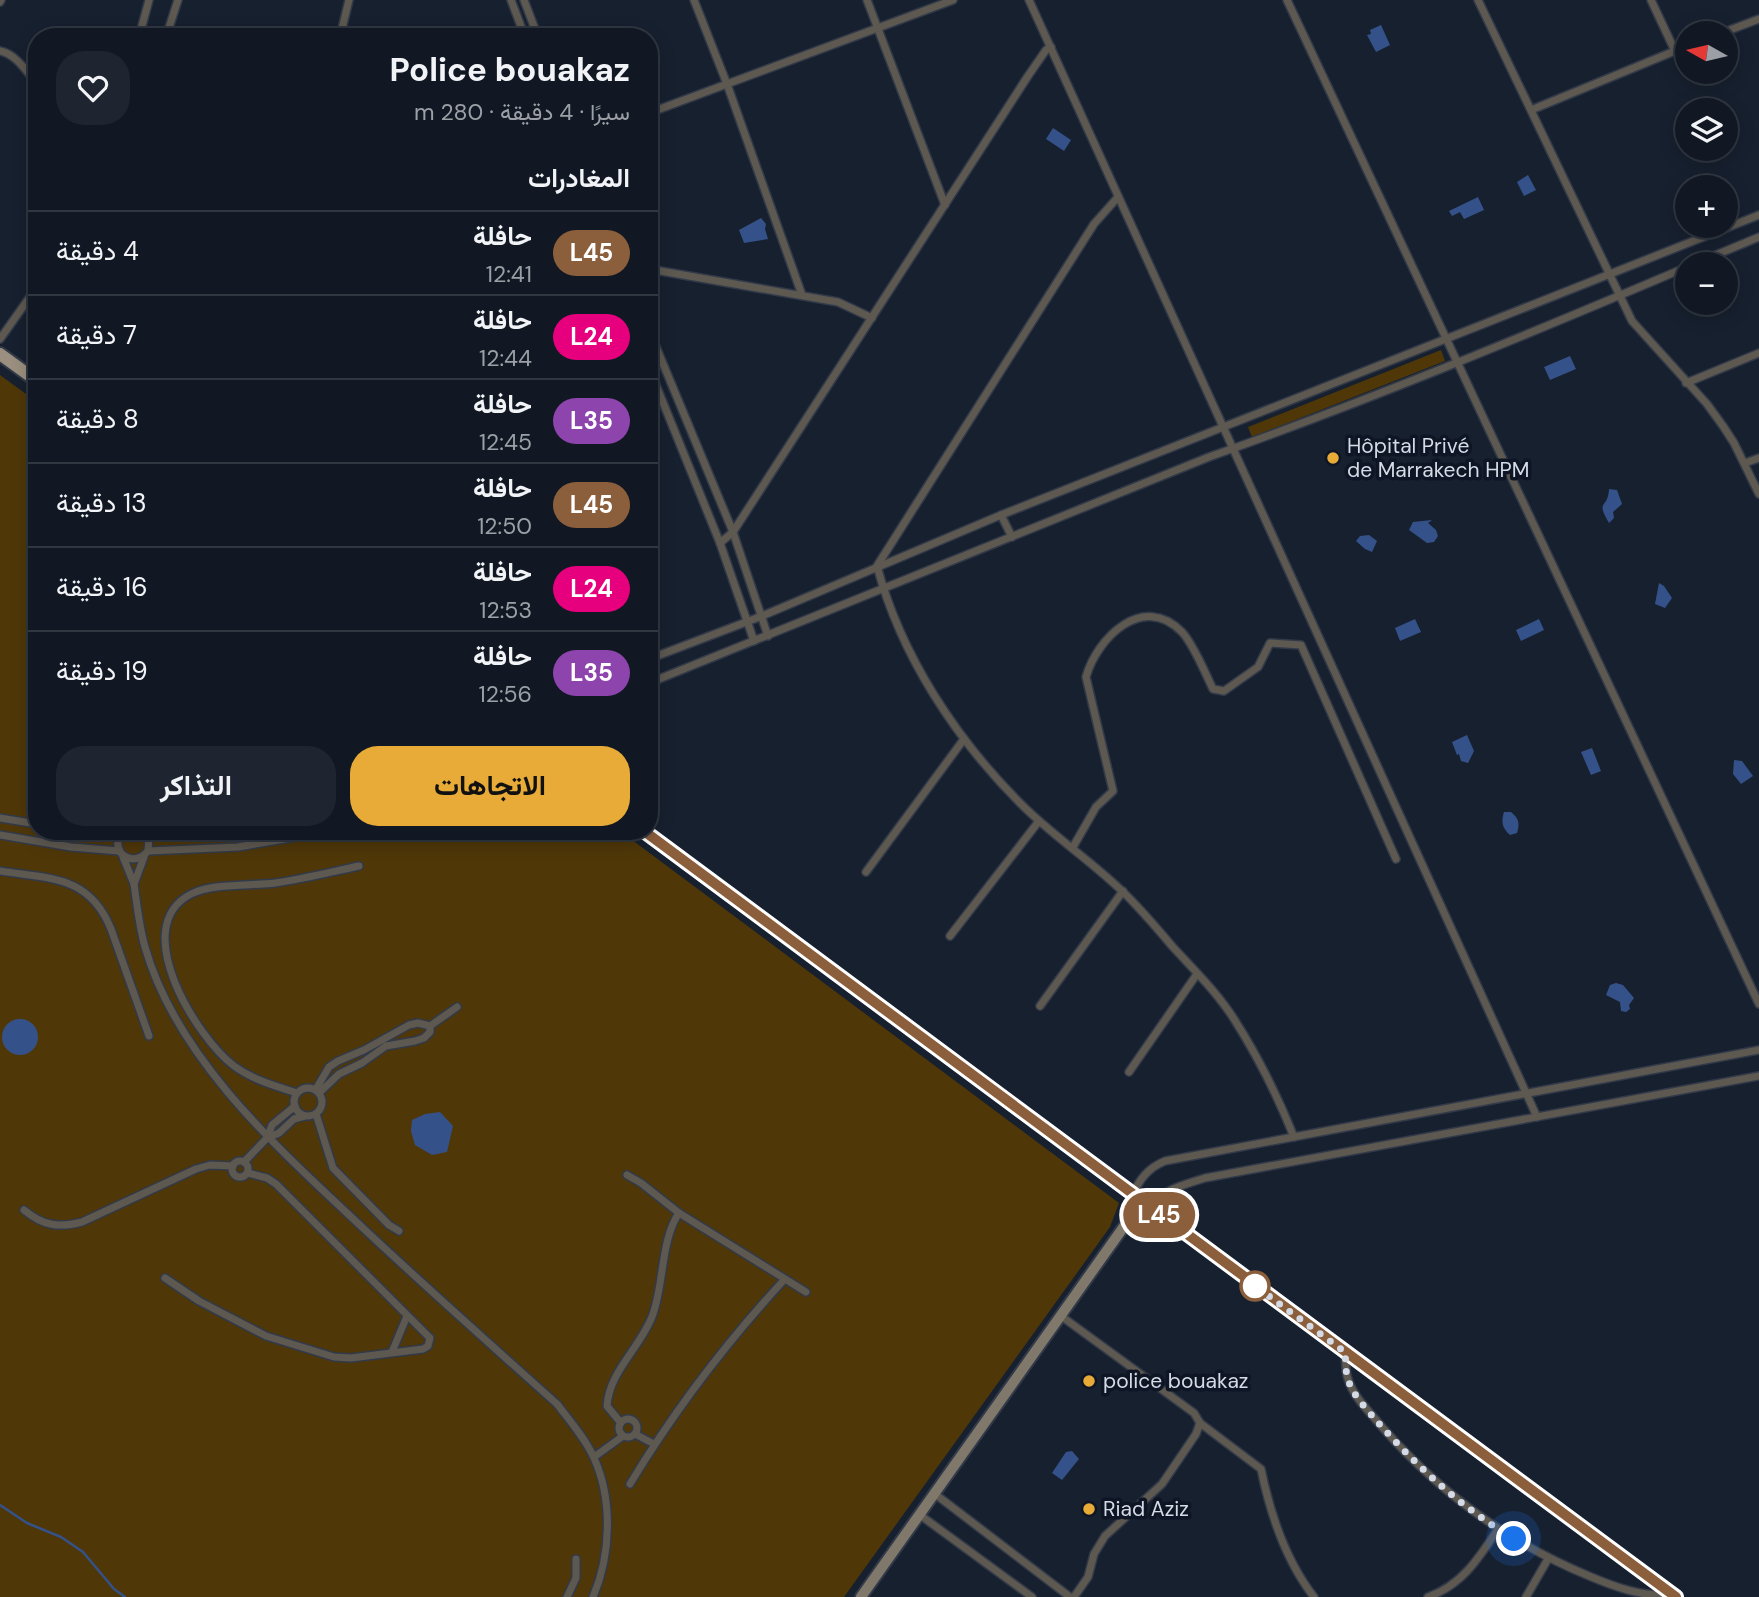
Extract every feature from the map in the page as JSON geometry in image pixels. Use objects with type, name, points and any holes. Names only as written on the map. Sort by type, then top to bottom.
[{"type":"main road","points":[[0,354],[28,374]]},
{"type":"main road","points":[[656,840],[1674,1596]]},
{"type":"street","points":[[141,28],[149,0]]},
{"type":"street","points":[[169,28],[178,0]]},
{"type":"street","points":[[342,28],[349,0]]},
{"type":"street","points":[[511,0],[522,28]]},
{"type":"street","points":[[524,0],[535,28]]},
{"type":"street","points":[[694,0],[727,84],[802,295]]},
{"type":"street","points":[[867,0],[945,205]]},
{"type":"street","points":[[658,110],[953,0]]},
{"type":"street","points":[[1029,0],[1537,1117]]},
{"type":"street","points":[[1287,0],[1759,1004]]},
{"type":"street","points":[[1478,0],[1632,321],[1723,426],[1745,463],[1759,494]]},
{"type":"street","points":[[1531,110],[1675,51],[1651,0]]},
{"type":"street","points":[[1738,27],[1759,19]]},
{"type":"street","points":[[720,543],[733,532],[1028,76],[1051,47]]},
{"type":"street","points":[[0,51],[7,52],[28,73]]},
{"type":"street","points":[[1118,197],[1094,224],[877,566],[884,590],[923,675],[964,739],[993,775],[1039,821],[1123,891],[1198,974],[1233,1017],[1282,1108],[1294,1137]]},
{"type":"street","points":[[658,656],[762,616],[1001,515],[1759,215]]},
{"type":"street","points":[[1723,252],[1759,237]]},
{"type":"street","points":[[658,271],[802,295],[852,307],[873,318]]},
{"type":"street","points":[[658,679],[1675,272]]},
{"type":"street","points":[[0,339],[28,300]]},
{"type":"street","points":[[658,352],[733,532],[768,636]]},
{"type":"street","points":[[1686,383],[1759,353]]},
{"type":"street","points":[[658,391],[720,543],[754,642]]},
{"type":"street","points":[[1745,463],[1759,458]]},
{"type":"street","points":[[1001,515],[1012,537]]},
{"type":"street","points":[[1073,848],[1096,807],[1113,791],[1086,677],[1091,661],[1112,632],[1125,623],[1140,618],[1157,619],[1173,625],[1184,634],[1213,689],[1224,691],[1258,667],[1270,643],[1301,645],[1396,859]]},
{"type":"street","points":[[866,872],[964,739]]},
{"type":"street","points":[[0,818],[28,823]]},
{"type":"street","points":[[950,936],[1039,821]]},
{"type":"street","points":[[0,835],[28,840]]},
{"type":"street","points":[[30,840],[121,854],[132,860],[146,853],[238,847],[279,840]]},
{"type":"street","points":[[118,840],[134,884],[145,949],[174,1013],[201,1057],[268,1137],[417,1278],[557,1404],[594,1457],[605,1496],[607,1525],[605,1556],[593,1597]]},
{"type":"street","points":[[134,884],[149,840]]},
{"type":"street","points":[[297,1093],[247,1075],[219,1053],[204,1035],[176,986],[167,964],[168,923],[172,911],[180,902],[204,890],[276,883],[359,866]]},
{"type":"street","points":[[0,871],[73,884],[95,900],[108,921],[149,1036]]},
{"type":"street","points":[[1040,1006],[1123,891]]},
{"type":"street","points":[[1129,1072],[1198,974]]},
{"type":"street","points":[[317,1091],[329,1067],[338,1061],[409,1025],[418,1023],[430,1026],[457,1007]]},
{"type":"street","points":[[317,1091],[339,1074],[387,1046],[424,1038],[430,1032],[430,1026]]},
{"type":"street","points":[[1130,1218],[1132,1195],[1140,1180],[1152,1167],[1165,1161],[1759,1050]]},
{"type":"street","points":[[861,1597],[1130,1218],[1149,1207],[1160,1195],[1205,1178],[1759,1076]]},
{"type":"street","points":[[268,1137],[279,1133],[294,1119],[316,1114],[322,1107],[322,1097],[317,1091],[304,1088],[297,1093],[295,1106],[299,1113],[305,1116]]},
{"type":"street","points":[[244,1162],[268,1137],[272,1125],[295,1106]]},
{"type":"street","points":[[316,1114],[333,1168],[389,1225],[399,1231]]},
{"type":"street","points":[[24,1210],[37,1221],[52,1226],[67,1226],[82,1222],[210,1165],[233,1166],[239,1161],[244,1162],[248,1166],[247,1173]]},
{"type":"street","points":[[165,1278],[211,1308],[266,1336],[334,1357],[351,1358],[423,1349],[430,1342],[430,1338],[276,1184],[267,1178],[247,1173],[237,1176],[233,1173],[233,1166]]},
{"type":"street","points":[[627,1175],[679,1213],[806,1292]]},
{"type":"street","points":[[623,1436],[620,1431],[621,1423],[607,1406],[610,1391],[652,1316],[659,1294],[670,1231],[679,1213]]},
{"type":"street","points":[[631,1484],[654,1444],[699,1378],[743,1324],[784,1280]]},
{"type":"street","points":[[392,1352],[407,1316]]},
{"type":"street","points":[[1061,1316],[1194,1413],[1200,1423],[1261,1469],[1269,1506],[1301,1581],[1314,1597]]},
{"type":"street","points":[[1345,1352],[1348,1379],[1358,1399],[1429,1475],[1498,1529],[1548,1559],[1608,1584],[1651,1597],[1674,1596]]},
{"type":"street","points":[[594,1457],[623,1436],[631,1437],[635,1434],[637,1426],[634,1421],[626,1420],[621,1423]]},
{"type":"street","points":[[934,1493],[1072,1597],[1088,1577],[1094,1554],[1105,1536],[1162,1484],[1196,1434],[1200,1423]]},
{"type":"street","points":[[635,1434],[654,1444]]},
{"type":"street","points":[[920,1515],[1032,1597]]},
{"type":"street","points":[[1428,1597],[1460,1580],[1478,1561],[1498,1529]]},
{"type":"street","points":[[567,1597],[576,1577],[576,1559]]},
{"type":"street","points":[[1526,1597],[1548,1559]]},
{"type":"shaded area","points":[[1441,350],[1445,361],[1252,437],[1248,427]]},
{"type":"shaded area","points":[[0,375],[28,395],[28,840],[632,840],[1119,1203],[1110,1227],[844,1597],[0,1597]]},
{"type":"water","points":[[1381,25],[1390,45],[1376,52],[1367,35],[1371,34],[1370,30]]},
{"type":"water","points":[[1053,128],[1071,140],[1064,151],[1046,139]]},
{"type":"water","points":[[1528,175],[1536,190],[1524,196],[1517,182]]},
{"type":"water","points":[[1478,197],[1484,210],[1464,219],[1460,212],[1452,216],[1449,211]]},
{"type":"water","points":[[761,218],[766,224],[768,239],[744,243],[739,230]]},
{"type":"water","points":[[1570,356],[1576,369],[1550,380],[1544,367]]},
{"type":"water","points":[[1609,489],[1617,490],[1622,504],[1613,512],[1614,518],[1609,523],[1603,507]]},
{"type":"water","points":[[1432,520],[1428,523],[1438,536],[1434,542],[1427,543],[1409,530],[1413,522]]},
{"type":"water","points":[[1369,535],[1377,541],[1372,552],[1356,541],[1360,536]]},
{"type":"water","points":[[1659,583],[1672,598],[1665,608],[1655,604]]},
{"type":"water","points":[[1415,619],[1421,632],[1400,641],[1395,628]]},
{"type":"water","points":[[1539,619],[1544,630],[1521,641],[1516,630]]},
{"type":"water","points":[[1467,735],[1474,751],[1468,763],[1461,761],[1452,742]]},
{"type":"water","points":[[1592,748],[1601,771],[1591,775],[1581,752]]},
{"type":"water","points":[[1734,760],[1742,761],[1753,776],[1741,784],[1733,774]]},
{"type":"water","points":[[1504,812],[1511,812],[1517,819],[1517,833],[1510,835],[1505,830],[1502,822]]},
{"type":"water","points":[[1610,985],[1623,985],[1634,998],[1626,1012],[1621,1011],[1620,1002],[1606,995]]},
{"type":"water","points":[[20,1019],[33,1024],[38,1037],[33,1050],[20,1055],[7,1050],[2,1037],[7,1024]]},
{"type":"water","points":[[440,1112],[453,1126],[447,1152],[432,1155],[415,1145],[411,1131],[412,1120],[425,1114]]},
{"type":"water","points":[[1072,1451],[1079,1459],[1062,1480],[1052,1473],[1066,1452]]},
{"type":"waterway","points":[[0,1505],[27,1523],[61,1537],[83,1552],[114,1589],[125,1597]]},
{"type":"bus line","name":"L45","points":[[656,840],[1676,1597]]},
{"type":"place","name":"Hôpital Privé de Marrakech HPM","points":[[1333,458]]},
{"type":"place","name":"police bouakaz","points":[[1089,1381]]},
{"type":"place","name":"Riad Aziz","points":[[1089,1509]]},
{"type":"route","points":[[1255,1286],[1247,1280],[1345,1352],[1348,1379],[1358,1399],[1393,1439],[1429,1475],[1466,1506],[1514,1539]]}]
